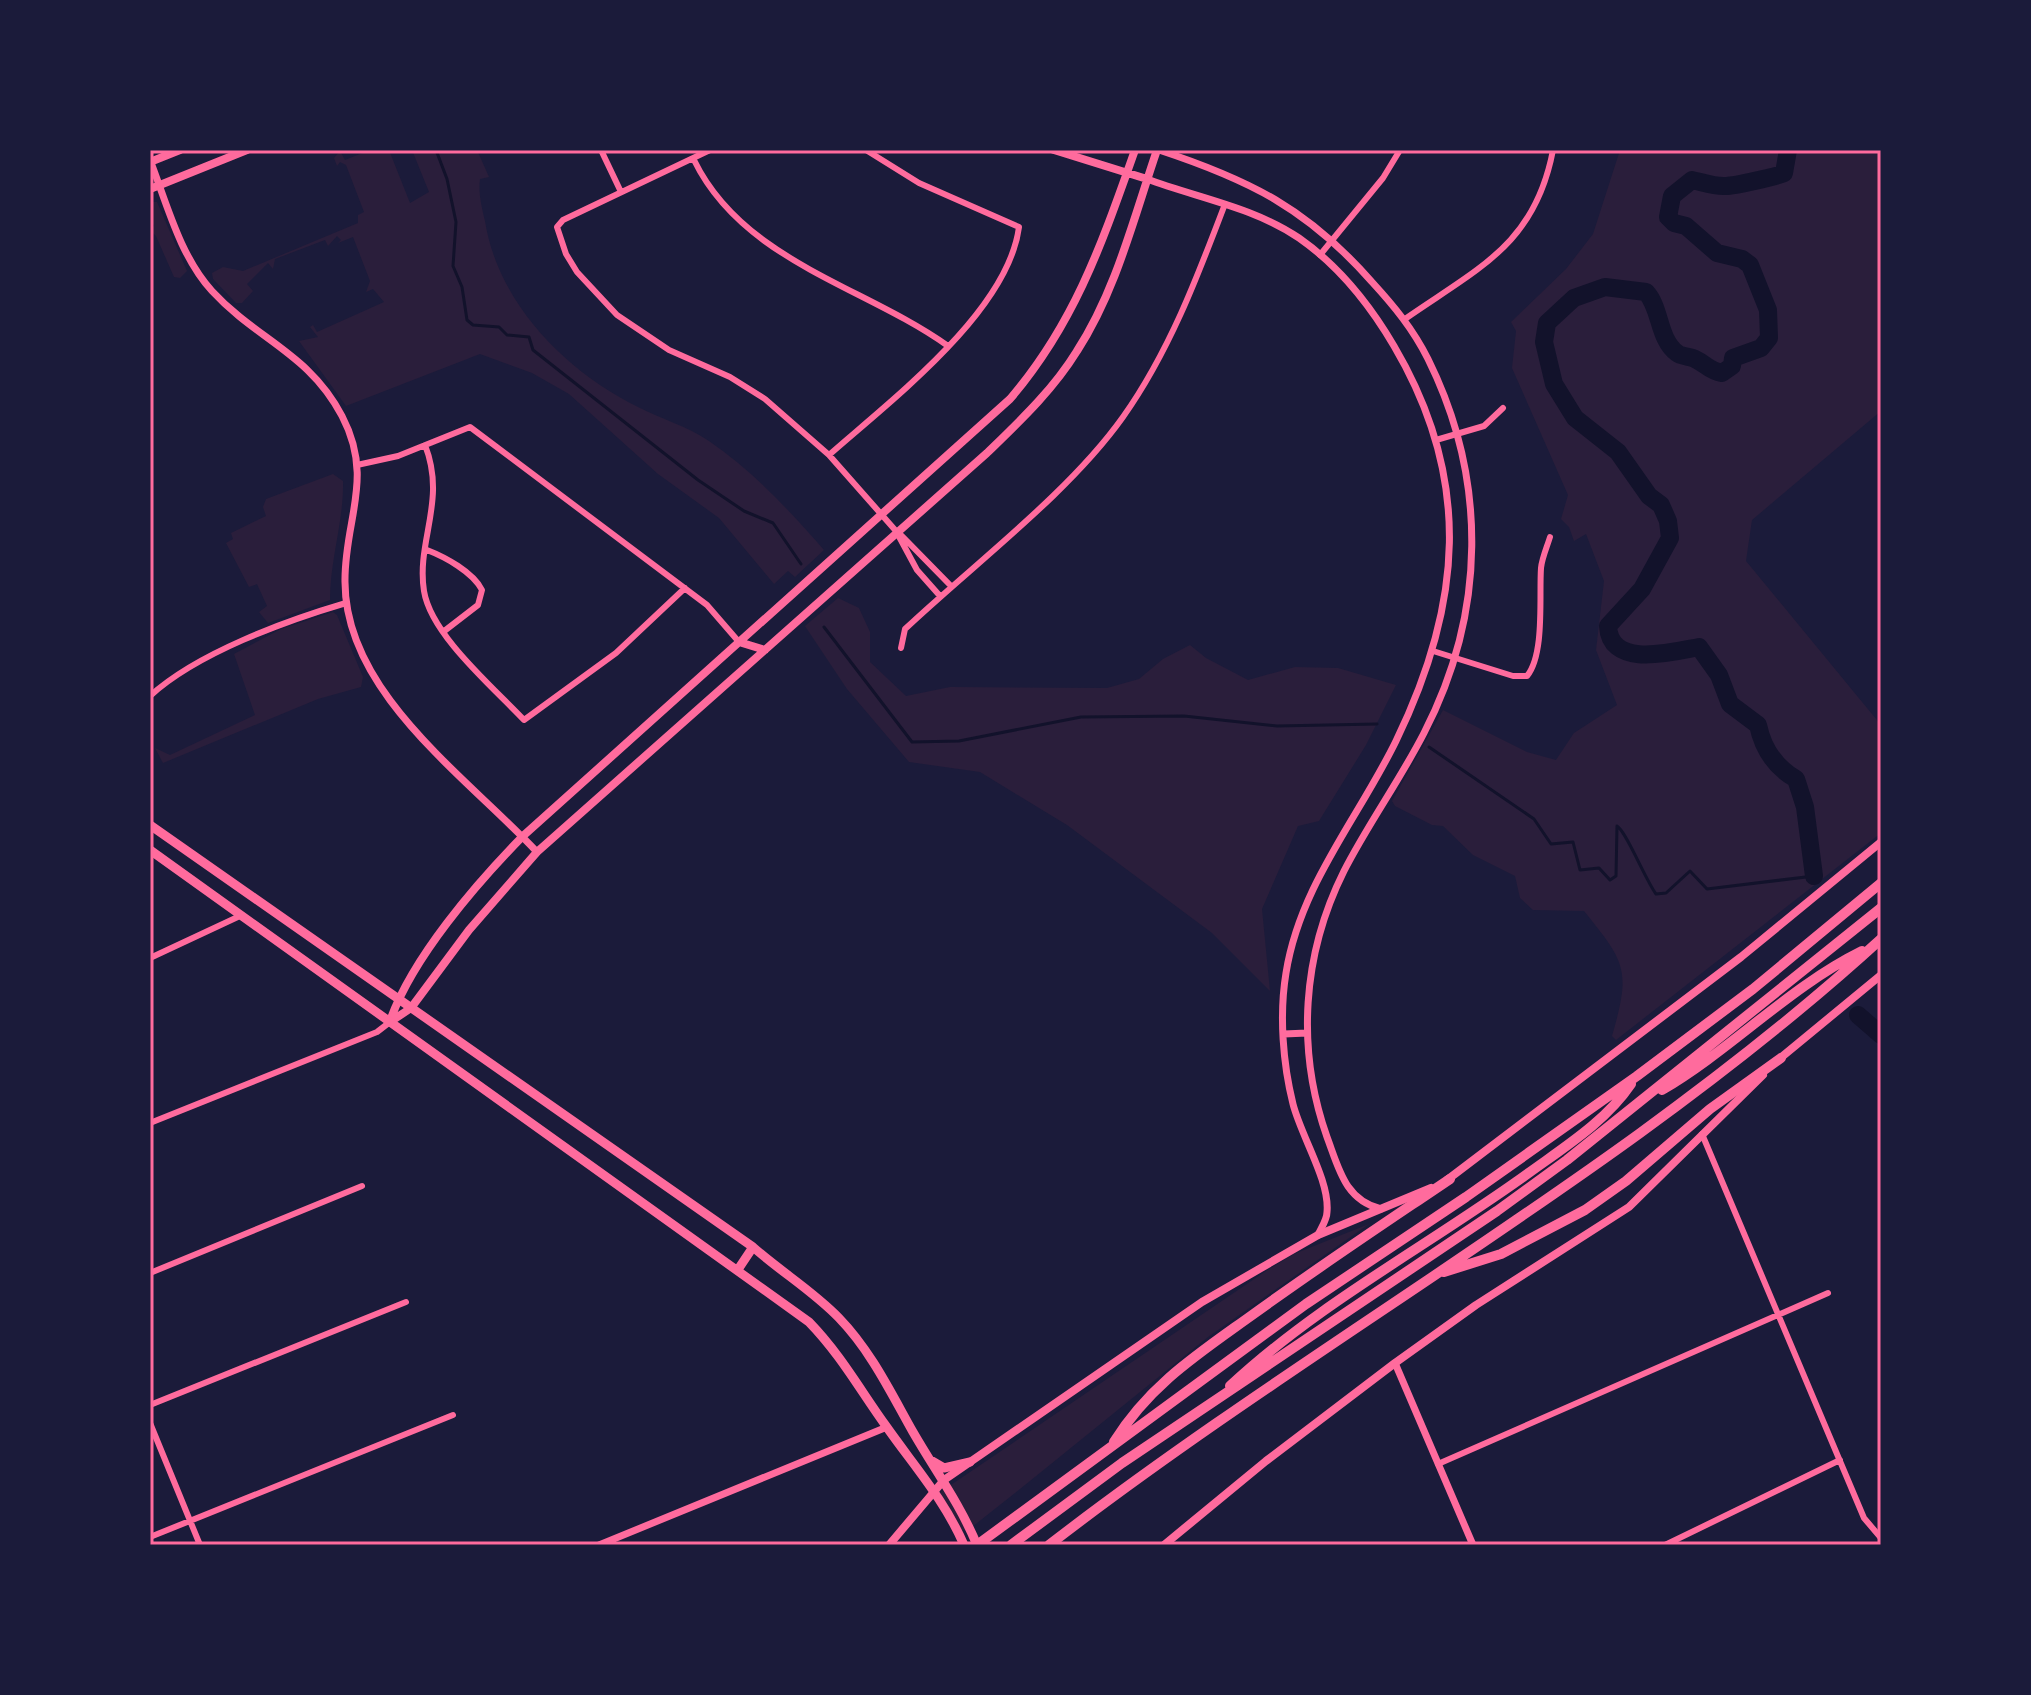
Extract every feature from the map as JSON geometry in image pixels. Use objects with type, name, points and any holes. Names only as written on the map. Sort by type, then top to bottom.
[{"type":"highway","points":[[977,1545],[1306,1304],[1466,1197],[1637,1076],[1753,989],[1881,883]]},
{"type":"highway","points":[[1011,1545],[1122,1463],[1497,1211],[1633,1107],[1881,908]]},
{"type":"highway","points":[[1633,1107],[1691,1073],[1832,965],[1879,941]]},
{"type":"highway","points":[[1049,1545],[1140,1477],[1435,1276],[1727,1066],[1879,941]]},
{"type":"highway","points":[[1435,1276],[1501,1254],[1585,1210],[1626,1181],[1710,1109],[1781,1058]]},
{"type":"highway","points":[[1210,1405],[1282,1342],[1401,1258],[1488,1202],[1615,1107],[1637,1076]]},
{"type":"highway","points":[[1111,1446],[1134,1409],[1153,1390],[1279,1296],[1450,1179]]},
{"type":"main road","points":[[150,161],[180,150]]},
{"type":"main road","points":[[155,187],[247,150]]},
{"type":"main road","points":[[1054,150],[1147,179]]},
{"type":"main road","points":[[390,1022],[398,999],[463,903],[523,836],[1010,399],[1035,369],[1072,311],[1100,249],[1135,150]]},
{"type":"main road","points":[[390,1022],[411,1008],[469,930],[537,852],[987,453],[1050,390],[1090,330],[1113,277],[1158,150]]},
{"type":"main road","points":[[739,642],[765,650]]},
{"type":"main road","points":[[150,825],[796,1279],[844,1322],[875,1364],[928,1458],[958,1501],[977,1545]]},
{"type":"main road","points":[[889,1545],[944,1480],[1202,1302],[1318,1235],[1450,1179],[1741,957],[1881,842]]},
{"type":"main road","points":[[150,850],[739,1268],[809,1322],[836,1350],[887,1427],[949,1510],[964,1545]]},
{"type":"main road","points":[[1164,1545],[1174,1541],[1266,1461],[1395,1363],[1476,1305],[1629,1207],[1781,1058],[1881,975]]},
{"type":"main road","points":[[739,1268],[753,1247]]},
{"type":"main road","points":[[928,1458],[944,1468],[970,1462]]},
{"type":"street","points":[[601,150],[621,192]]},
{"type":"street","points":[[710,150],[563,220],[557,227],[566,254],[577,272],[617,315],[669,350],[730,377],[765,399],[829,455],[882,516],[951,586]]},
{"type":"street","points":[[829,455],[948,346],[980,309],[1002,271],[1019,227],[919,183],[866,150]]},
{"type":"street","points":[[1158,150],[1254,185],[1297,211],[1333,239],[1405,319],[1432,367],[1458,434],[1474,534],[1468,609],[1455,656],[1425,731],[1343,873],[1311,967],[1307,1033],[1314,1096],[1343,1182],[1365,1205],[1383,1209]]},
{"type":"street","points":[[1320,255],[1383,178],[1400,150]]},
{"type":"street","points":[[1405,319],[1492,259],[1514,238],[1537,204],[1553,150]]},
{"type":"street","points":[[694,160],[708,188],[723,207],[779,249],[853,294],[924,329],[948,346]]},
{"type":"street","points":[[150,161],[155,187],[190,261],[211,290],[242,320],[306,365],[328,392],[344,420],[357,465],[359,492],[346,560],[346,603],[364,662],[395,708],[537,852]]},
{"type":"street","points":[[1147,179],[1225,204],[1284,229],[1320,255],[1359,294],[1416,384],[1446,477],[1451,553],[1445,608],[1433,651],[1396,742],[1303,908],[1286,973],[1284,1034],[1294,1106],[1326,1197],[1328,1215],[1318,1235]]},
{"type":"street","points":[[901,648],[905,629],[1053,494],[1123,418],[1174,329],[1225,204]]},
{"type":"street","points":[[1436,440],[1484,426],[1503,408]]},
{"type":"street","points":[[357,465],[386,460],[470,427],[685,588],[715,612],[739,642]]},
{"type":"street","points":[[425,445],[434,490],[424,590],[429,608],[443,632],[524,720],[616,653],[685,588]]},
{"type":"street","points":[[896,531],[909,550],[917,570],[940,596]]},
{"type":"street","points":[[1433,651],[1513,676],[1527,676],[1532,670],[1539,624],[1541,567],[1550,537]]},
{"type":"street","points":[[427,550],[448,560],[482,590],[478,605],[443,632]]},
{"type":"street","points":[[150,696],[196,663],[287,621],[346,603]]},
{"type":"street","points":[[1366,793],[1384,803]]},
{"type":"street","points":[[150,958],[242,915]]},
{"type":"street","points":[[150,1123],[377,1032],[390,1022]]},
{"type":"street","points":[[1284,1034],[1307,1033]]},
{"type":"street","points":[[1702,1134],[1864,1518],[1881,1538]]},
{"type":"street","points":[[150,1273],[362,1186]]},
{"type":"street","points":[[1438,1464],[1828,1293]]},
{"type":"street","points":[[150,1405],[406,1302]]},
{"type":"street","points":[[1395,1363],[1473,1545]]},
{"type":"street","points":[[150,1537],[453,1415]]},
{"type":"street","points":[[150,1423],[200,1545]]},
{"type":"street","points":[[599,1545],[887,1427]]},
{"type":"street","points":[[1665,1545],[1840,1460]]},
{"type":"shaded area","points":[[370,150],[389,150],[410,203],[429,192],[412,150],[477,150],[489,177],[480,179],[480,190],[492,251],[504,280],[539,331],[561,354],[611,392],[692,431],[741,465],[824,550],[795,577],[788,571],[774,584],[719,518],[658,474],[569,394],[532,373],[480,354],[346,406],[299,341],[318,337],[310,327],[313,325],[317,332],[384,302],[373,289],[366,292],[370,281],[353,237],[338,243],[341,240],[337,236],[328,246],[325,240],[275,259],[273,269],[268,263],[247,284],[253,291],[242,303],[236,303],[213,279],[212,273],[223,267],[243,271],[358,223],[358,215],[364,212],[346,165],[340,162],[337,166],[334,158],[340,151],[345,160]]},
{"type":"shaded area","points":[[1620,150],[1881,150],[1881,411],[1752,520],[1746,561],[1881,725],[1881,833],[1616,1040],[1612,1036],[1622,996],[1621,968],[1609,943],[1584,911],[1533,910],[1520,898],[1515,876],[1473,855],[1443,826],[1432,825],[1395,806],[1392,801],[1443,710],[1527,752],[1556,760],[1574,733],[1617,705],[1596,650],[1604,581],[1586,534],[1574,541],[1569,527],[1561,519],[1568,495],[1512,368],[1516,331],[1511,322],[1566,269],[1593,234]]},
{"type":"shaded area","points":[[150,202],[157,202],[187,271],[180,278],[174,277],[151,231],[154,225],[150,223]]},
{"type":"shaded area","points":[[333,474],[343,481],[343,496],[330,600],[268,623],[259,612],[267,606],[257,584],[249,587],[226,543],[233,539],[231,533],[266,516],[263,507],[266,499]]},
{"type":"shaded area","points":[[838,598],[859,608],[870,632],[870,662],[906,696],[950,687],[1107,688],[1139,679],[1163,659],[1190,645],[1206,658],[1248,680],[1295,667],[1338,668],[1396,685],[1366,745],[1319,821],[1298,826],[1262,909],[1270,991],[1212,933],[1067,825],[980,772],[909,762],[847,689],[805,626]]},
{"type":"shaded area","points":[[333,612],[363,677],[361,687],[318,699],[163,763],[155,748],[170,755],[255,715],[234,654],[281,629]]},
{"type":"shaded area","points":[[1369,1224],[1208,1337],[972,1527],[956,1533],[939,1493],[1269,1269],[1294,1254]]},
{"type":"waterway","points":[[436,150],[447,179],[456,222],[453,266],[462,287],[467,320],[473,325],[499,327],[507,335],[529,337],[533,350],[698,480],[744,511],[773,523],[801,564]]},
{"type":"waterway","points":[[1788,150],[1784,173],[1781,174],[1726,186],[1692,180],[1672,196],[1668,217],[1674,223],[1686,226],[1717,253],[1742,259],[1750,265],[1768,310],[1769,338],[1761,348],[1733,358],[1732,366],[1722,373],[1714,371],[1671,347],[1646,292],[1605,287],[1574,298],[1547,323],[1544,342],[1554,384],[1575,418],[1618,452],[1649,496],[1661,505],[1668,521],[1670,538],[1642,589],[1608,626],[1611,639],[1619,648],[1631,653],[1659,654],[1699,647],[1719,675],[1730,704],[1758,725],[1771,756],[1796,779],[1805,807],[1814,876]]},
{"type":"waterway","points":[[824,627],[912,742],[959,741],[1081,717],[1184,716],[1277,726],[1377,724]]},
{"type":"waterway","points":[[1429,747],[1534,819],[1551,844],[1573,842],[1580,870],[1599,868],[1610,880],[1616,876],[1617,826],[1656,894],[1666,893],[1690,871],[1707,889],[1814,876]]},
{"type":"waterway","points":[[1858,1015],[1881,1035]]}]
